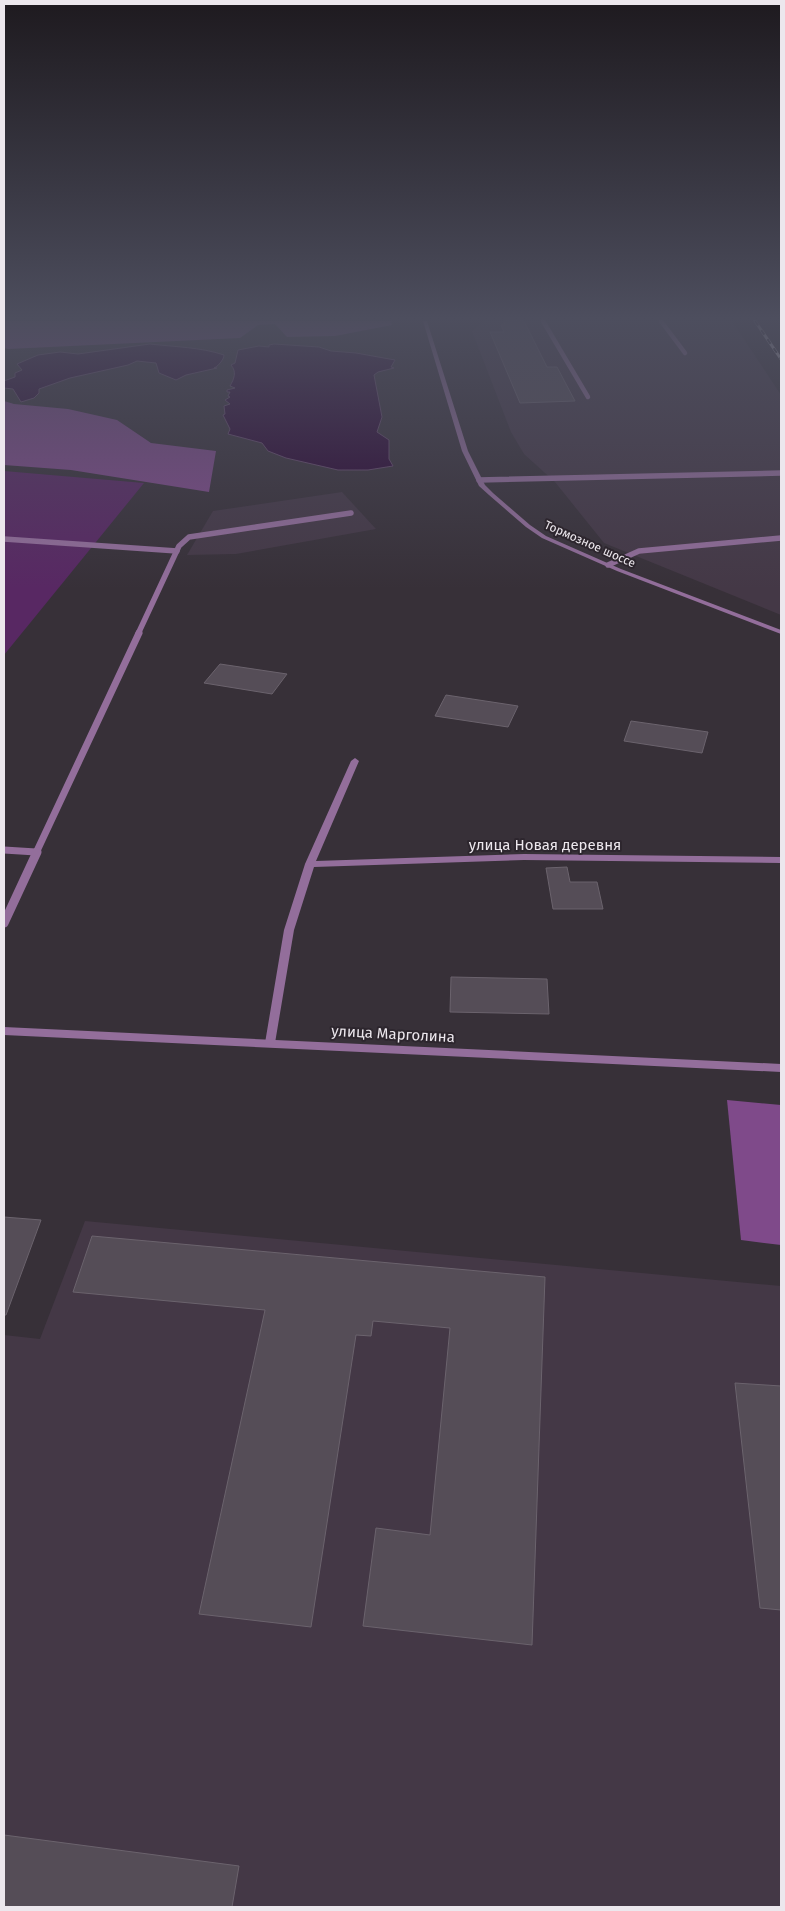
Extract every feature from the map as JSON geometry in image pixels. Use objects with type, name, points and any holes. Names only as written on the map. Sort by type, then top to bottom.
[{"type":"street","name":"Тормозное шоссе","points":[[452,410],[465,451],[479,480],[491,494],[528,526],[544,537],[608,565],[781,632]]},
{"type":"street","points":[[270,1043],[290,930],[310,864],[356,761]]},
{"type":"street","name":"улица Новая деревня","points":[[310,864],[524,857],[781,860]]},
{"type":"street","name":"улица Марголина","points":[[4,1031],[781,1068]]},
{"type":"lane","points":[[479,480],[781,472]]},
{"type":"lane","points":[[4,923],[177,551],[184,541],[189,537],[351,513]]},
{"type":"lane","points":[[4,538],[177,551]]},
{"type":"lane","points":[[608,565],[639,551],[781,538]]},
{"type":"lane","points":[[4,850],[36,852]]},
{"type":"shaded area","points":[[4,410],[73,410],[117,420],[151,443],[216,451],[209,492],[71,470],[4,465]]},
{"type":"shaded area","points":[[225,410],[381,410],[382,417],[377,432],[389,440],[389,459],[393,466],[368,470],[338,470],[286,458],[268,451],[262,443],[228,434],[230,429],[223,415],[225,414]]},
{"type":"shaded area","points":[[503,410],[781,410],[781,615],[604,543],[555,482],[524,454],[511,432]]},
{"type":"shaded area","points":[[4,471],[144,483],[4,655]]},
{"type":"shaded area","points":[[342,492],[376,529],[236,554],[187,555],[213,511]]},
{"type":"shaded area","points":[[727,1100],[781,1105],[781,1245],[741,1240]]},
{"type":"shaded area","points":[[85,1221],[781,1286],[781,1907],[4,1907],[4,1335],[40,1339]]},
{"type":"building","points":[[220,664],[287,674],[272,694],[204,683]]},
{"type":"building","points":[[446,695],[518,706],[508,727],[435,716]]},
{"type":"building","points":[[631,721],[708,732],[702,753],[624,741]]},
{"type":"building","points":[[567,867],[570,882],[597,882],[603,909],[553,909],[546,868]]},
{"type":"building","points":[[451,977],[547,979],[549,1014],[450,1012]]},
{"type":"building","points":[[4,1217],[41,1220],[6,1315],[4,1315]]},
{"type":"building","points":[[92,1236],[545,1277],[532,1645],[363,1626],[376,1528],[430,1535],[450,1328],[373,1321],[371,1336],[356,1335],[311,1627],[199,1614],[265,1310],[73,1292]]},
{"type":"building","points":[[735,1383],[781,1386],[781,1610],[760,1608]]},
{"type":"building","points":[[4,1835],[239,1866],[232,1907],[4,1907]]}]
